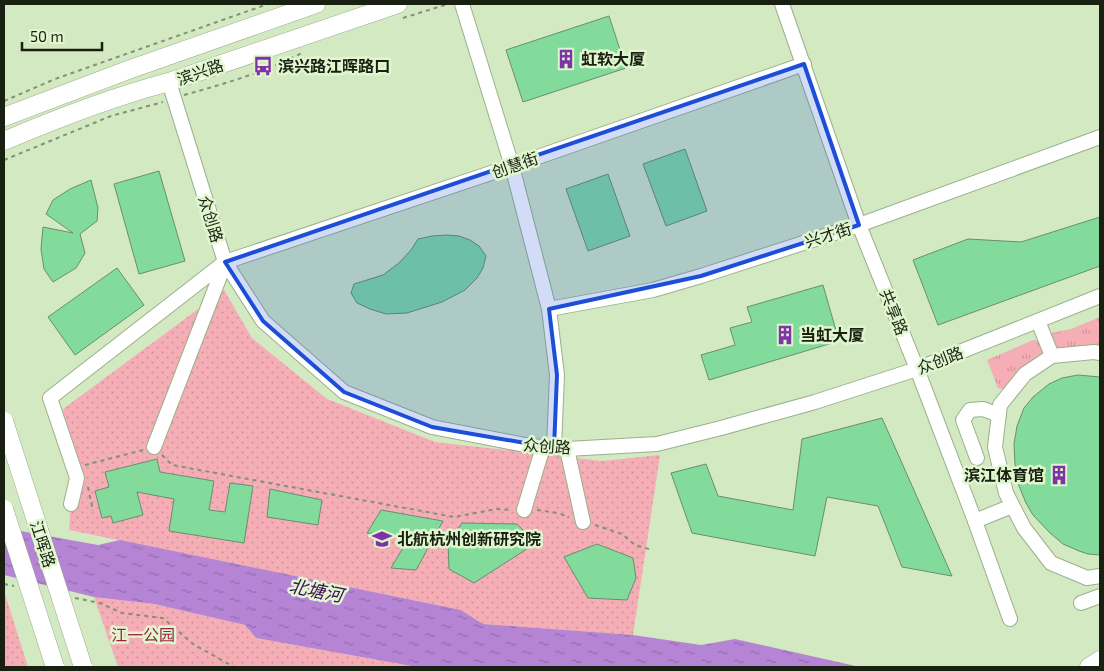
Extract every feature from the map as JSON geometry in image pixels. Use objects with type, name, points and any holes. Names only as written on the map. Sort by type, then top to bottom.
[{"type":"main road","name":"滨兴路","points":[[4,117],[128,70],[316,4]]},
{"type":"main road","name":"滨兴路","points":[[4,141],[64,116],[139,90],[171,90],[399,11]]},
{"type":"main road","name":"江晖路","points":[[4,421],[83,667]]},
{"type":"main road","name":"江晖路","points":[[4,509],[55,667]]},
{"type":"main road","points":[[1089,667],[1100,660]]},
{"type":"street","points":[[462,4],[512,166],[549,309],[557,374],[555,448],[583,522]]},
{"type":"street","name":"共享路","points":[[782,4],[859,224],[917,369],[1010,619]]},
{"type":"street","name":"创慧街","points":[[71,504],[77,478],[50,398],[225,262],[512,166],[804,64]]},
{"type":"street","name":"众创路","points":[[171,90],[225,262],[264,321],[344,392],[432,427],[530,446],[555,448],[657,444],[806,404],[917,369],[1100,296]]},
{"type":"street","name":"兴才街","points":[[549,309],[653,290],[701,276],[859,224],[1100,137]]},
{"type":"street","points":[[154,448],[225,262]]},
{"type":"street","points":[[1038,321],[1052,356]]},
{"type":"street","points":[[1100,353],[1052,356],[1025,374],[1000,405],[995,447],[1006,493],[1012,506],[1024,528],[1051,563],[1087,578],[1100,576]]},
{"type":"street","points":[[977,458],[963,420],[970,410],[983,409],[999,415]]},
{"type":"street","points":[[524,510],[555,448]]},
{"type":"street","points":[[975,521],[1012,506]]},
{"type":"street","points":[[1081,603],[1100,596]]},
{"type":"path","points":[[4,101],[55,79],[268,4]]},
{"type":"path","points":[[399,11],[448,4]]},
{"type":"path","points":[[4,160],[171,90],[214,87],[282,63],[307,50]]},
{"type":"path","points":[[84,466],[154,448],[172,465],[454,517],[496,509],[541,510],[558,513],[622,534],[635,545],[649,549]]},
{"type":"path","points":[[88,484],[93,511]]},
{"type":"path","points":[[4,584],[13,586]]},
{"type":"path","points":[[71,597],[100,603],[122,613],[163,618],[193,644],[229,666],[234,667]]},
{"type":"highlighted area","points":[[804,64],[859,225],[701,276],[549,309],[557,375],[554,448],[432,427],[344,392],[263,321],[225,262]]},
{"type":"green space","points":[[224,290],[252,338],[327,399],[435,442],[602,461],[660,455],[633,635],[483,624],[461,610],[69,530],[71,504],[77,478],[63,409]]},
{"type":"green space","points":[[1100,317],[1100,347],[1054,350],[1048,338],[1051,333],[1071,329]]},
{"type":"green space","points":[[1033,340],[1041,341],[1044,354],[1005,390],[998,388],[987,360]]},
{"type":"green space","points":[[4,591],[28,667],[4,667]]},
{"type":"green space","name":"江一公园","points":[[94,597],[154,604],[245,625],[256,638],[417,667],[118,667]]},
{"type":"water","name":"北塘河","points":[[4,528],[98,545],[120,540],[461,610],[483,624],[633,635],[701,645],[735,639],[860,667],[417,667],[256,638],[245,625],[154,604],[94,597],[4,575]]},
{"type":"building","name":"虹软大厦","points":[[609,16],[626,68],[523,102],[506,50]]},
{"type":"building","points":[[685,149],[707,211],[666,226],[643,164]]},
{"type":"building","points":[[159,171],[185,261],[139,274],[114,184]]},
{"type":"building","points":[[608,174],[630,236],[588,251],[566,189]]},
{"type":"building","points":[[91,180],[98,208],[97,221],[80,234],[85,253],[76,268],[53,282],[44,269],[41,249],[43,227],[73,233],[46,214],[53,200],[70,189]]},
{"type":"building","points":[[1100,217],[1100,266],[938,325],[913,260],[968,239],[1021,242]]},
{"type":"building","points":[[446,235],[459,236],[470,240],[479,246],[486,256],[483,268],[477,278],[465,290],[442,302],[407,313],[386,314],[357,303],[351,293],[354,284],[383,275],[399,263],[418,239]]},
{"type":"building","points":[[117,268],[144,305],[75,355],[48,317]]},
{"type":"building","name":"当虹大厦","points":[[823,285],[839,341],[709,380],[701,355],[735,345],[730,328],[752,322],[747,307]]},
{"type":"building","name":"滨江体育馆","points":[[1078,375],[1100,377],[1100,555],[1088,554],[1063,544],[1033,515],[1019,486],[1015,464],[1014,444],[1017,426],[1024,408],[1033,397],[1049,384],[1062,378]]},
{"type":"building","points":[[882,418],[952,576],[902,567],[878,506],[827,497],[815,556],[692,533],[671,473],[706,464],[718,496],[793,510],[802,439]]},
{"type":"building","points":[[157,459],[160,472],[214,481],[209,510],[225,512],[230,483],[253,486],[244,543],[169,531],[174,499],[137,492],[143,515],[113,523],[111,516],[102,518],[95,491],[109,487],[105,472]]},
{"type":"building","points":[[270,489],[322,500],[318,525],[267,517]]},
{"type":"building","points":[[381,510],[443,521],[416,570],[391,568],[410,536],[367,533]]},
{"type":"building","points":[[462,523],[517,524],[536,543],[474,583],[449,569],[448,544]]},
{"type":"building","points":[[597,544],[633,558],[636,578],[627,600],[588,598],[564,557]]},
{"type":"place","name":"虹软大厦","points":[[566,59]]},
{"type":"place","name":"滨兴路江晖路口","points":[[263,66]]},
{"type":"place","name":"当虹大厦","points":[[785,335]]},
{"type":"place","name":"滨江体育馆","points":[[1059,475]]},
{"type":"place","name":"北航杭州创新研究院","points":[[382,539]]}]
